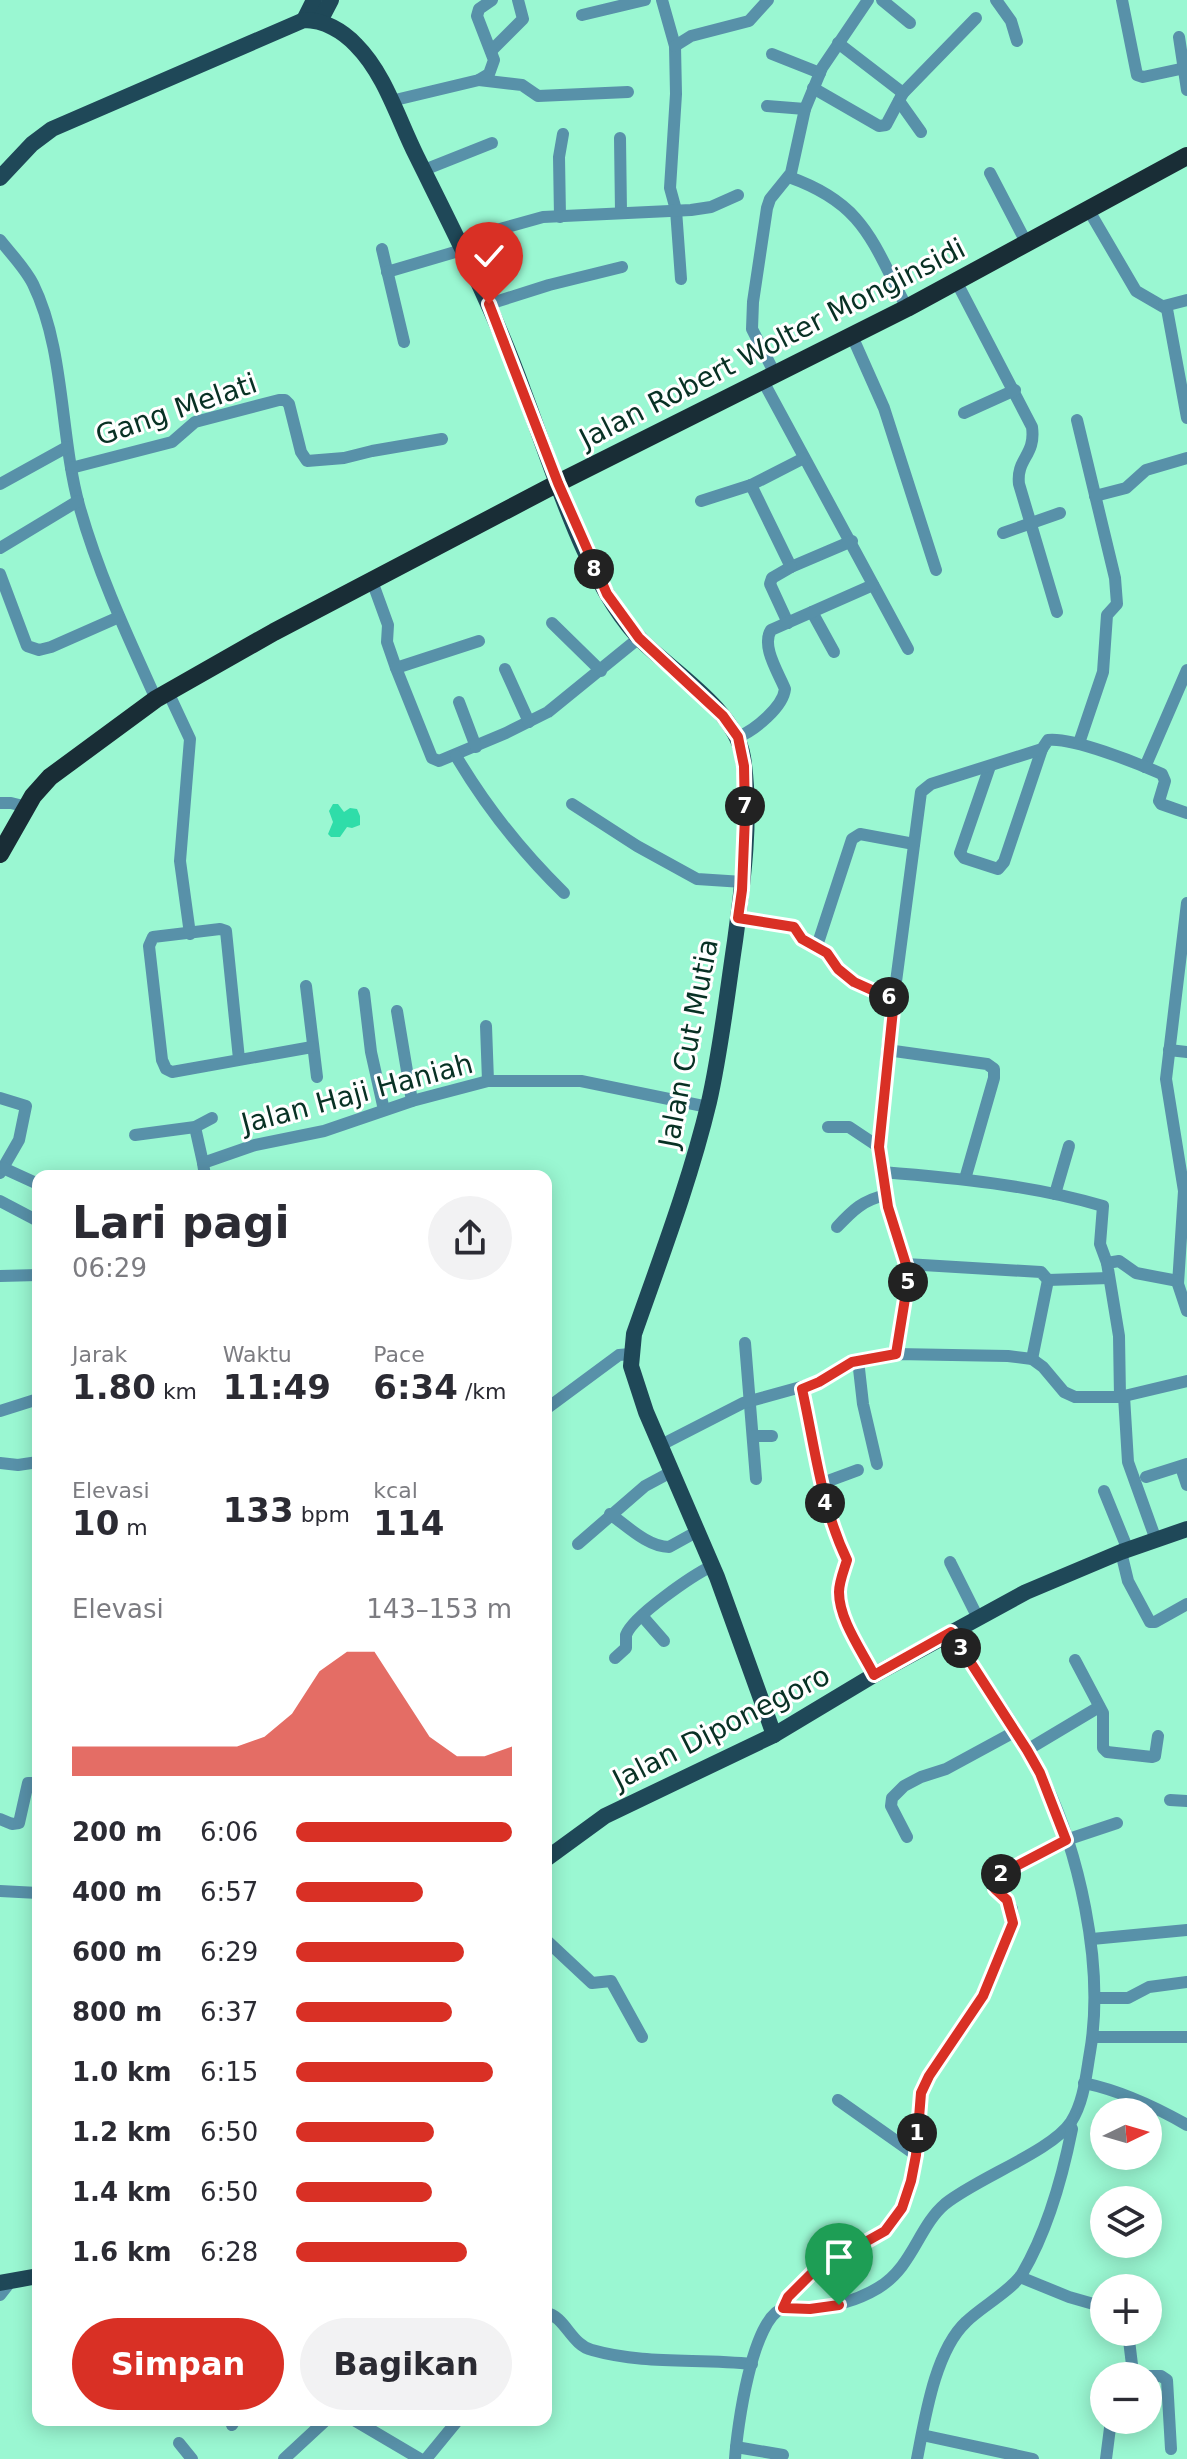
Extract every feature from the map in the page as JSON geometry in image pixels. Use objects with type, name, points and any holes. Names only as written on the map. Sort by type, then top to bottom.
[{"type":"highway","name":"Jalan Robert Wolter Monginsidi","points":[[0,854],[41,786],[162,696],[274,632],[558,483],[907,308],[1187,156]]},
{"type":"main road","points":[[312,21],[314,0]]},
{"type":"main road","points":[[0,178],[32,144],[52,129],[312,21],[331,0]]},
{"type":"main road","points":[[312,21],[357,45],[391,101],[489,304],[558,483],[607,594],[639,638],[723,716],[738,737]]},
{"type":"main road","name":"Jalan Cut Mutia","points":[[630,1354],[634,1334],[690,1172],[708,1107],[743,882],[745,781],[738,737]]},
{"type":"main road","points":[[630,1354],[631,1366],[712,1566],[774,1735]]},
{"type":"main road","name":"Jalan Diponegoro","points":[[552,1855],[605,1816],[774,1735],[874,1675],[1026,1592],[1124,1551],[1187,1529]]},
{"type":"main road","points":[[6,2282],[32,2277]]},
{"type":"street","points":[[391,101],[479,80],[489,74],[493,67],[491,51],[477,16],[479,9],[492,0]]},
{"type":"street","points":[[491,51],[523,19],[518,0]]},
{"type":"street","points":[[582,15],[645,0]]},
{"type":"street","points":[[662,0],[675,46],[676,94],[670,188],[676,210],[681,279]]},
{"type":"street","points":[[675,46],[691,36],[749,21],[768,0]]},
{"type":"street","points":[[868,0],[820,73],[805,109],[789,177],[770,199],[753,302],[752,329],[804,458],[852,541],[908,649]]},
{"type":"street","points":[[882,0],[910,23]]},
{"type":"street","points":[[996,0],[1011,21],[1017,41]]},
{"type":"street","points":[[1122,0],[1137,75],[1143,77],[1185,68]]},
{"type":"street","points":[[813,88],[877,126],[886,125],[901,97],[976,18]]},
{"type":"street","points":[[1179,37],[1187,90]]},
{"type":"street","points":[[838,43],[901,97],[921,132]]},
{"type":"street","points":[[772,54],[820,73]]},
{"type":"street","points":[[479,80],[522,85],[538,96],[628,92]]},
{"type":"street","points":[[767,106],[805,109]]},
{"type":"street","points":[[560,217],[559,157],[563,134]]},
{"type":"street","points":[[620,138],[621,212]]},
{"type":"street","points":[[424,170],[492,143]]},
{"type":"street","points":[[990,173],[1026,242]]},
{"type":"street","points":[[789,177],[819,188],[857,217],[907,308]]},
{"type":"street","points":[[387,272],[543,217],[711,207],[738,195]]},
{"type":"street","points":[[1088,209],[1136,291],[1164,306],[1187,300]]},
{"type":"street","points":[[0,240],[33,283],[47,325],[71,468],[97,565],[119,617],[162,696],[190,739],[180,856],[190,934]]},
{"type":"street","points":[[382,249],[404,342]]},
{"type":"street","points":[[489,304],[622,267]]},
{"type":"street","points":[[956,281],[1030,420],[1033,434],[1030,453],[1020,465],[1018,475],[1057,612]]},
{"type":"street","points":[[1164,306],[1181,355],[1187,418]]},
{"type":"street","points":[[852,336],[884,408],[936,570]]},
{"type":"street","points":[[964,413],[1015,390]]},
{"type":"street","name":"Gang Melati","points":[[71,468],[172,442],[195,422],[279,400],[289,404],[301,452],[307,461],[344,458],[442,439]]},
{"type":"street","points":[[1077,420],[1115,578],[1117,604],[1107,615],[1103,672],[1079,743]]},
{"type":"street","points":[[0,484],[67,447]]},
{"type":"street","points":[[701,501],[751,485],[804,458]]},
{"type":"street","points":[[1095,496],[1126,488],[1146,470],[1187,458]]},
{"type":"street","points":[[751,485],[791,567]]},
{"type":"street","points":[[0,548],[78,501]]},
{"type":"street","points":[[1003,533],[1060,513]]},
{"type":"street","points":[[788,623],[770,584],[772,578],[852,541]]},
{"type":"street","points":[[0,574],[27,646],[34,649],[51,647],[119,617]]},
{"type":"street","points":[[372,581],[388,625],[387,642],[396,668],[432,758],[439,761],[456,756],[548,712],[639,638]]},
{"type":"street","points":[[738,737],[774,709],[785,695],[767,639],[771,630],[873,585]]},
{"type":"street","points":[[812,612],[834,652]]},
{"type":"street","points":[[552,623],[601,671]]},
{"type":"street","points":[[396,668],[479,641]]},
{"type":"street","points":[[505,669],[529,722]]},
{"type":"street","points":[[1145,767],[1187,670]]},
{"type":"street","points":[[459,702],[476,747]]},
{"type":"street","points":[[990,766],[960,853],[964,858],[998,869],[1048,740],[1079,743],[1145,767],[1164,777],[1161,804],[1187,813]]},
{"type":"street","points":[[896,1354],[909,1274],[886,1195],[879,1147],[887,1050],[924,787],[1042,749]]},
{"type":"street","points":[[456,756],[531,858],[564,893]]},
{"type":"street","points":[[0,803],[27,807]]},
{"type":"street","points":[[572,804],[643,850],[697,879],[743,882]]},
{"type":"street","points":[[817,946],[852,839],[860,834],[914,844]]},
{"type":"street","points":[[1187,903],[1166,1079],[1184,1191],[1178,1281],[1187,1311]]},
{"type":"street","points":[[738,918],[794,927],[802,939],[827,953],[838,969],[854,982],[894,1000]]},
{"type":"street","points":[[239,1059],[227,933],[220,929],[153,937],[149,946],[162,1060],[166,1069],[172,1072],[312,1047]]},
{"type":"street","points":[[306,986],[317,1077]]},
{"type":"street","points":[[364,993],[371,1052],[384,1110]]},
{"type":"street","points":[[397,1011],[412,1101]]},
{"type":"street","points":[[486,1026],[488,1081]]},
{"type":"street","points":[[887,1050],[987,1064],[994,1069],[965,1179]]},
{"type":"street","points":[[1169,1050],[1187,1052]]},
{"type":"street","name":"Jalan Haji Haniah","points":[[206,1166],[255,1145],[324,1131],[412,1101],[488,1081],[581,1081],[708,1107]]},
{"type":"street","points":[[0,1098],[26,1106],[19,1140],[1,1171],[32,1182]]},
{"type":"street","points":[[135,1135],[195,1127],[212,1118]]},
{"type":"street","points":[[195,1127],[206,1166]]},
{"type":"street","points":[[828,1127],[849,1127],[879,1147]]},
{"type":"street","points":[[1055,1194],[1069,1146]]},
{"type":"street","points":[[882,1172],[965,1179],[1055,1194],[1104,1207],[1101,1255],[1107,1263],[1120,1345],[1128,1462],[1156,1540]]},
{"type":"street","points":[[837,1227],[856,1205],[886,1195]]},
{"type":"street","points":[[0,1201],[32,1218]]},
{"type":"street","points":[[1107,1263],[1119,1261],[1136,1273],[1178,1281]]},
{"type":"street","points":[[906,1264],[1041,1272],[1048,1280]]},
{"type":"street","points":[[0,1276],[32,1275]]},
{"type":"street","points":[[1048,1280],[1109,1278]]},
{"type":"street","points":[[1032,1359],[1048,1280]]},
{"type":"street","points":[[745,1343],[756,1479]]},
{"type":"street","points":[[552,1405],[619,1355],[630,1354]]},
{"type":"street","points":[[661,1445],[751,1401],[802,1389],[858,1360],[896,1354],[1032,1359],[1064,1392],[1075,1397],[1122,1397],[1187,1381]]},
{"type":"street","points":[[858,1360],[863,1404],[877,1464]]},
{"type":"street","points":[[802,1389],[832,1530],[847,1560],[839,1596],[846,1619],[874,1675]]},
{"type":"street","points":[[0,1411],[32,1401]]},
{"type":"street","points":[[753,1436],[772,1436]]},
{"type":"street","points":[[0,1463],[32,1463]]},
{"type":"street","points":[[1146,1477],[1184,1466],[1187,1485]]},
{"type":"street","points":[[820,1484],[858,1470]]},
{"type":"street","points":[[578,1544],[645,1486],[673,1471]]},
{"type":"street","points":[[1104,1491],[1124,1551],[1128,1581],[1150,1622],[1187,1604]]},
{"type":"street","points":[[610,1514],[654,1545],[664,1547],[698,1531]]},
{"type":"street","points":[[950,1562],[978,1618]]},
{"type":"street","points":[[615,1658],[626,1648],[626,1636],[667,1594],[712,1566]]},
{"type":"street","points":[[643,1617],[664,1641]]},
{"type":"street","points":[[783,2308],[810,2309],[839,2305],[877,2289],[906,2263],[940,2209],[962,2191],[1047,2144],[1070,2125],[1077,2112],[1093,2037],[1092,1939],[1066,1840],[1040,1773],[951,1632]]},
{"type":"street","points":[[1075,1660],[1105,1721],[1101,1744],[1107,1752],[1155,1756],[1158,1736]]},
{"type":"street","points":[[1027,1750],[1099,1707]]},
{"type":"street","points":[[907,1837],[891,1806],[890,1801],[895,1793],[1016,1731]]},
{"type":"street","points":[[0,1819],[12,1824],[19,1823],[28,1783],[32,1783]]},
{"type":"street","points":[[1170,1800],[1187,1801]]},
{"type":"street","points":[[783,2455],[735,2453],[752,2364],[762,2331],[783,2308],[788,2297],[814,2271],[885,2231],[902,2208],[916,2155],[921,2093],[929,2076],[983,1996],[1013,1923],[1012,1909],[995,1889],[995,1881],[999,1875],[1066,1840],[1117,1823]]},
{"type":"street","points":[[0,1891],[32,1893]]},
{"type":"street","points":[[1092,1939],[1187,1930]]},
{"type":"street","points":[[552,1946],[592,1983],[611,1981],[642,2037]]},
{"type":"street","points":[[1095,1998],[1128,1998],[1149,1987],[1187,1982]]},
{"type":"street","points":[[1093,2037],[1187,2037]]},
{"type":"street","points":[[1084,2083],[1118,2091],[1187,2125]]},
{"type":"street","points":[[838,2100],[916,2155]]},
{"type":"street","points":[[917,2459],[938,2372],[949,2345],[963,2324],[1020,2277],[1062,2177],[1072,2129],[1070,2125]]},
{"type":"street","points":[[1020,2277],[1090,2303]]},
{"type":"street","points":[[0,2295],[6,2282]]},
{"type":"street","points":[[552,2314],[580,2345],[591,2350],[654,2362],[698,2360],[752,2364]]},
{"type":"street","points":[[1162,2377],[1167,2380],[1171,2449]]},
{"type":"street","points":[[284,2459],[320,2426]]},
{"type":"street","points":[[364,2426],[420,2459]]},
{"type":"street","points":[[426,2459],[453,2426]]},
{"type":"street","points":[[1106,2459],[1109,2434]]},
{"type":"street","points":[[922,2435],[1033,2459]]},
{"type":"street","points":[[179,2443],[192,2459]]},
{"type":"shaded area","points":[[333,804],[338,804],[344,812],[350,808],[357,809],[360,825],[347,827],[340,837],[331,837],[328,834],[333,822],[329,811]]},
{"type":"route","points":[[489,304],[558,483],[607,594],[639,638],[723,716],[738,737],[744,766],[745,816],[738,918],[794,927],[802,939],[827,953],[838,969],[854,982],[894,1000],[879,1147],[888,1207],[909,1274],[896,1354],[852,1362],[802,1389],[832,1530],[847,1560],[839,1596],[846,1619],[874,1675],[951,1632],[1040,1773],[1066,1840],[999,1875],[995,1881],[995,1889],[1012,1909],[1009,1939],[983,1996],[929,2076],[921,2093],[916,2155],[902,2208],[885,2231],[814,2271],[788,2297],[783,2308],[810,2309],[839,2305]]}]
